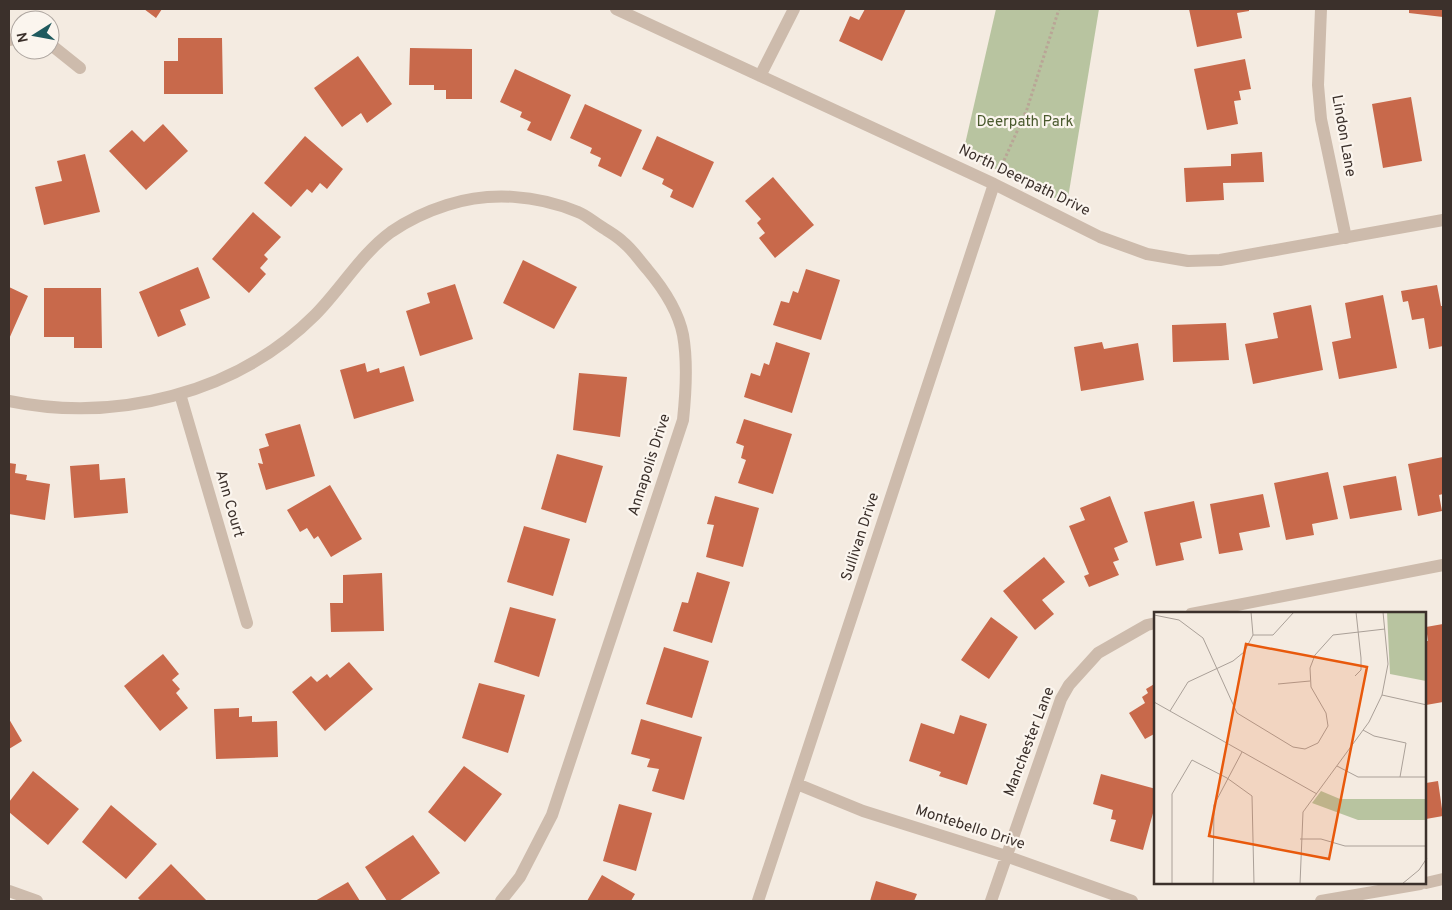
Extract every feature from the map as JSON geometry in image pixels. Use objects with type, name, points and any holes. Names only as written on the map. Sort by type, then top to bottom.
[{"type":"street","name":"North Deerpath Drive","points":[[616,9],[994,184],[1100,236],[1147,254],[1188,261],[1220,260],[1443,220]]},
{"type":"street","points":[[760,76],[794,9]]},
{"type":"street","name":"Lindon Lane","points":[[1321,9],[1318,85],[1321,119],[1346,238]]},
{"type":"street","points":[[60,52],[80,68]]},
{"type":"street","name":"Sullivan Drive","points":[[758,901],[994,184]]},
{"type":"street","name":"Annapolis Drive","points":[[9,401],[38,407],[87,409],[133,405],[180,394],[224,377],[259,358],[289,338],[315,315],[366,256],[390,233],[414,219],[448,204],[485,197],[507,196],[536,199],[580,213],[624,242],[660,285],[676,313],[682,335],[686,388],[682,420],[552,815],[520,877],[501,901]]},
{"type":"street","name":"Ann Court","points":[[180,394],[247,623]]},
{"type":"street","points":[[1201,612],[1443,565]]},
{"type":"street","name":"Manchester Lane","points":[[991,901],[1061,699],[1069,685],[1098,653],[1147,625],[1154,623]]},
{"type":"street","name":"Montebello Drive","points":[[797,784],[863,811],[1006,856],[1132,901]]},
{"type":"street","points":[[1427,883],[1443,879]]},
{"type":"street","points":[[1321,901],[1414,885]]},
{"type":"street","points":[[9,891],[37,901]]},
{"type":"path","points":[[994,184],[1027,109],[1059,9]]},
{"type":"green space","name":"Deerpath Park","points":[[996,9],[1099,9],[1067,204],[963,153]]},
{"type":"building","points":[[144,9],[162,9],[156,18]]},
{"type":"building","points":[[865,9],[906,9],[882,61],[839,41],[850,16],[859,20]]},
{"type":"building","points":[[1189,9],[1249,9],[1249,11],[1237,13],[1242,38],[1197,47]]},
{"type":"building","points":[[1409,9],[1443,9],[1443,17],[1409,13]]},
{"type":"building","points":[[178,38],[222,38],[223,94],[164,94],[164,61],[178,61]]},
{"type":"building","points":[[410,48],[472,49],[472,99],[446,99],[446,90],[434,90],[434,85],[409,85]]},
{"type":"building","points":[[358,56],[392,104],[367,123],[361,113],[342,127],[314,88]]},
{"type":"building","points":[[1245,59],[1251,89],[1239,91],[1241,100],[1234,101],[1238,124],[1207,130],[1194,69]]},
{"type":"building","points":[[515,69],[571,95],[551,141],[527,130],[531,122],[520,117],[522,112],[500,102]]},
{"type":"building","points":[[1411,97],[1422,161],[1383,168],[1372,104]]},
{"type":"building","points":[[585,104],[642,130],[621,177],[598,166],[601,158],[590,153],[592,148],[570,138]]},
{"type":"building","points":[[163,124],[188,151],[146,190],[109,151],[132,130],[144,142]]},
{"type":"building","points":[[305,136],[343,169],[327,189],[320,183],[312,193],[307,189],[291,207],[264,183]]},
{"type":"building","points":[[657,136],[714,162],[693,208],[670,197],[673,190],[662,184],[664,179],[642,169]]},
{"type":"building","points":[[1262,152],[1264,182],[1223,183],[1224,200],[1186,202],[1184,168],[1231,166],[1231,154]]},
{"type":"building","points":[[85,154],[100,212],[44,225],[35,187],[62,181],[57,161]]},
{"type":"building","points":[[773,177],[814,225],[775,258],[759,238],[765,233],[757,223],[761,219],[745,201]]},
{"type":"building","points":[[253,212],[281,237],[264,255],[268,259],[260,268],[266,274],[249,293],[212,259]]},
{"type":"building","points":[[523,260],[577,287],[554,329],[503,303]]},
{"type":"building","points":[[198,267],[210,298],[180,310],[186,325],[158,337],[139,292]]},
{"type":"building","points":[[806,269],[840,280],[821,340],[773,325],[781,301],[789,303],[793,291],[798,293]]},
{"type":"building","points":[[455,284],[473,339],[420,356],[406,311],[430,303],[427,293]]},
{"type":"building","points":[[1437,285],[1441,306],[1443,306],[1443,346],[1429,349],[1424,318],[1412,320],[1408,301],[1403,302],[1401,291]]},
{"type":"building","points":[[9,287],[28,296],[9,339]]},
{"type":"building","points":[[44,288],[101,288],[102,348],[74,348],[74,337],[44,337]]},
{"type":"building","points":[[1383,295],[1397,368],[1339,379],[1332,342],[1351,338],[1345,303]]},
{"type":"building","points":[[1311,305],[1323,370],[1253,384],[1245,344],[1278,338],[1273,313]]},
{"type":"building","points":[[1226,323],[1229,360],[1173,362],[1172,325]]},
{"type":"building","points":[[776,342],[810,353],[792,413],[744,397],[751,373],[760,376],[764,363],[769,365]]},
{"type":"building","points":[[1102,342],[1104,349],[1138,343],[1144,380],[1081,391],[1074,347]]},
{"type":"building","points":[[365,363],[367,372],[379,368],[380,373],[404,366],[414,401],[354,419],[340,370]]},
{"type":"building","points":[[579,373],[627,377],[620,437],[573,430]]},
{"type":"building","points":[[744,419],[792,434],[773,494],[738,483],[746,460],[741,458],[744,446],[736,443]]},
{"type":"building","points":[[300,424],[315,476],[266,490],[258,463],[263,464],[259,449],[269,446],[265,434]]},
{"type":"building","points":[[557,454],[603,466],[586,523],[541,509]]},
{"type":"building","points":[[1443,457],[1443,494],[1439,495],[1442,511],[1418,516],[1408,464]]},
{"type":"building","points":[[9,463],[16,464],[15,473],[27,475],[26,480],[50,484],[45,520],[9,514]]},
{"type":"building","points":[[99,464],[100,480],[125,478],[128,513],[74,518],[70,466]]},
{"type":"building","points":[[1328,472],[1338,519],[1312,524],[1314,535],[1286,540],[1274,483]]},
{"type":"building","points":[[1396,476],[1402,510],[1350,519],[1343,486]]},
{"type":"building","points":[[330,485],[362,539],[331,557],[318,536],[314,539],[307,528],[300,532],[287,510]]},
{"type":"building","points":[[1263,494],[1270,527],[1239,533],[1243,550],[1219,554],[1210,504]]},
{"type":"building","points":[[715,496],[759,508],[743,567],[706,557],[714,525],[707,524]]},
{"type":"building","points":[[1110,496],[1128,542],[1114,548],[1119,560],[1113,562],[1119,575],[1089,587],[1084,576],[1089,574],[1069,526],[1085,520],[1080,508]]},
{"type":"building","points":[[1194,501],[1202,538],[1180,543],[1184,560],[1156,566],[1144,512]]},
{"type":"building","points":[[524,526],[570,539],[553,596],[507,582]]},
{"type":"building","points":[[1044,557],[1065,582],[1042,600],[1054,614],[1035,630],[1003,591]]},
{"type":"building","points":[[697,572],[730,582],[712,643],[673,631],[682,602],[688,603]]},
{"type":"building","points":[[382,573],[384,631],[331,632],[330,603],[343,603],[343,575]]},
{"type":"building","points":[[510,607],[556,619],[539,677],[494,662]]},
{"type":"building","points":[[991,617],[1018,637],[989,679],[961,660]]},
{"type":"building","points":[[1443,624],[1443,702],[1427,705],[1428,641],[1427,627]]},
{"type":"building","points":[[664,647],[709,661],[692,718],[646,704]]},
{"type":"building","points":[[163,654],[179,674],[172,680],[180,689],[176,693],[188,708],[160,731],[124,686]]},
{"type":"building","points":[[349,662],[373,689],[325,731],[292,692],[311,676],[317,682],[327,674],[330,678]]},
{"type":"building","points":[[479,683],[525,695],[508,753],[462,738]]},
{"type":"building","points":[[1154,684],[1154,734],[1145,739],[1129,713],[1145,703],[1142,697],[1148,693],[1146,689]]},
{"type":"building","points":[[239,708],[239,717],[252,716],[252,722],[277,721],[278,757],[216,759],[214,709]]},
{"type":"building","points":[[960,715],[987,724],[967,785],[939,776],[941,772],[909,761],[921,723],[954,734]]},
{"type":"building","points":[[9,719],[22,741],[9,749]]},
{"type":"building","points":[[641,719],[702,737],[684,800],[652,791],[659,769],[647,767],[650,759],[631,754]]},
{"type":"building","points":[[464,766],[502,794],[465,842],[428,812]]},
{"type":"building","points":[[33,771],[79,809],[48,845],[9,812],[9,802]]},
{"type":"building","points":[[1101,774],[1154,788],[1154,809],[1143,850],[1110,841],[1116,820],[1111,819],[1113,810],[1093,804]]},
{"type":"building","points":[[1438,781],[1443,816],[1427,819],[1427,783]]},
{"type":"building","points":[[619,804],[652,813],[636,871],[603,861]]},
{"type":"building","points":[[111,805],[157,844],[126,879],[82,842]]},
{"type":"building","points":[[413,835],[440,873],[399,901],[387,901],[365,867]]},
{"type":"building","points":[[171,864],[207,901],[141,901],[138,898]]},
{"type":"building","points":[[602,875],[635,894],[631,901],[587,901]]},
{"type":"building","points":[[876,881],[917,894],[914,901],[870,901]]},
{"type":"building","points":[[348,882],[360,901],[315,901]]}]
